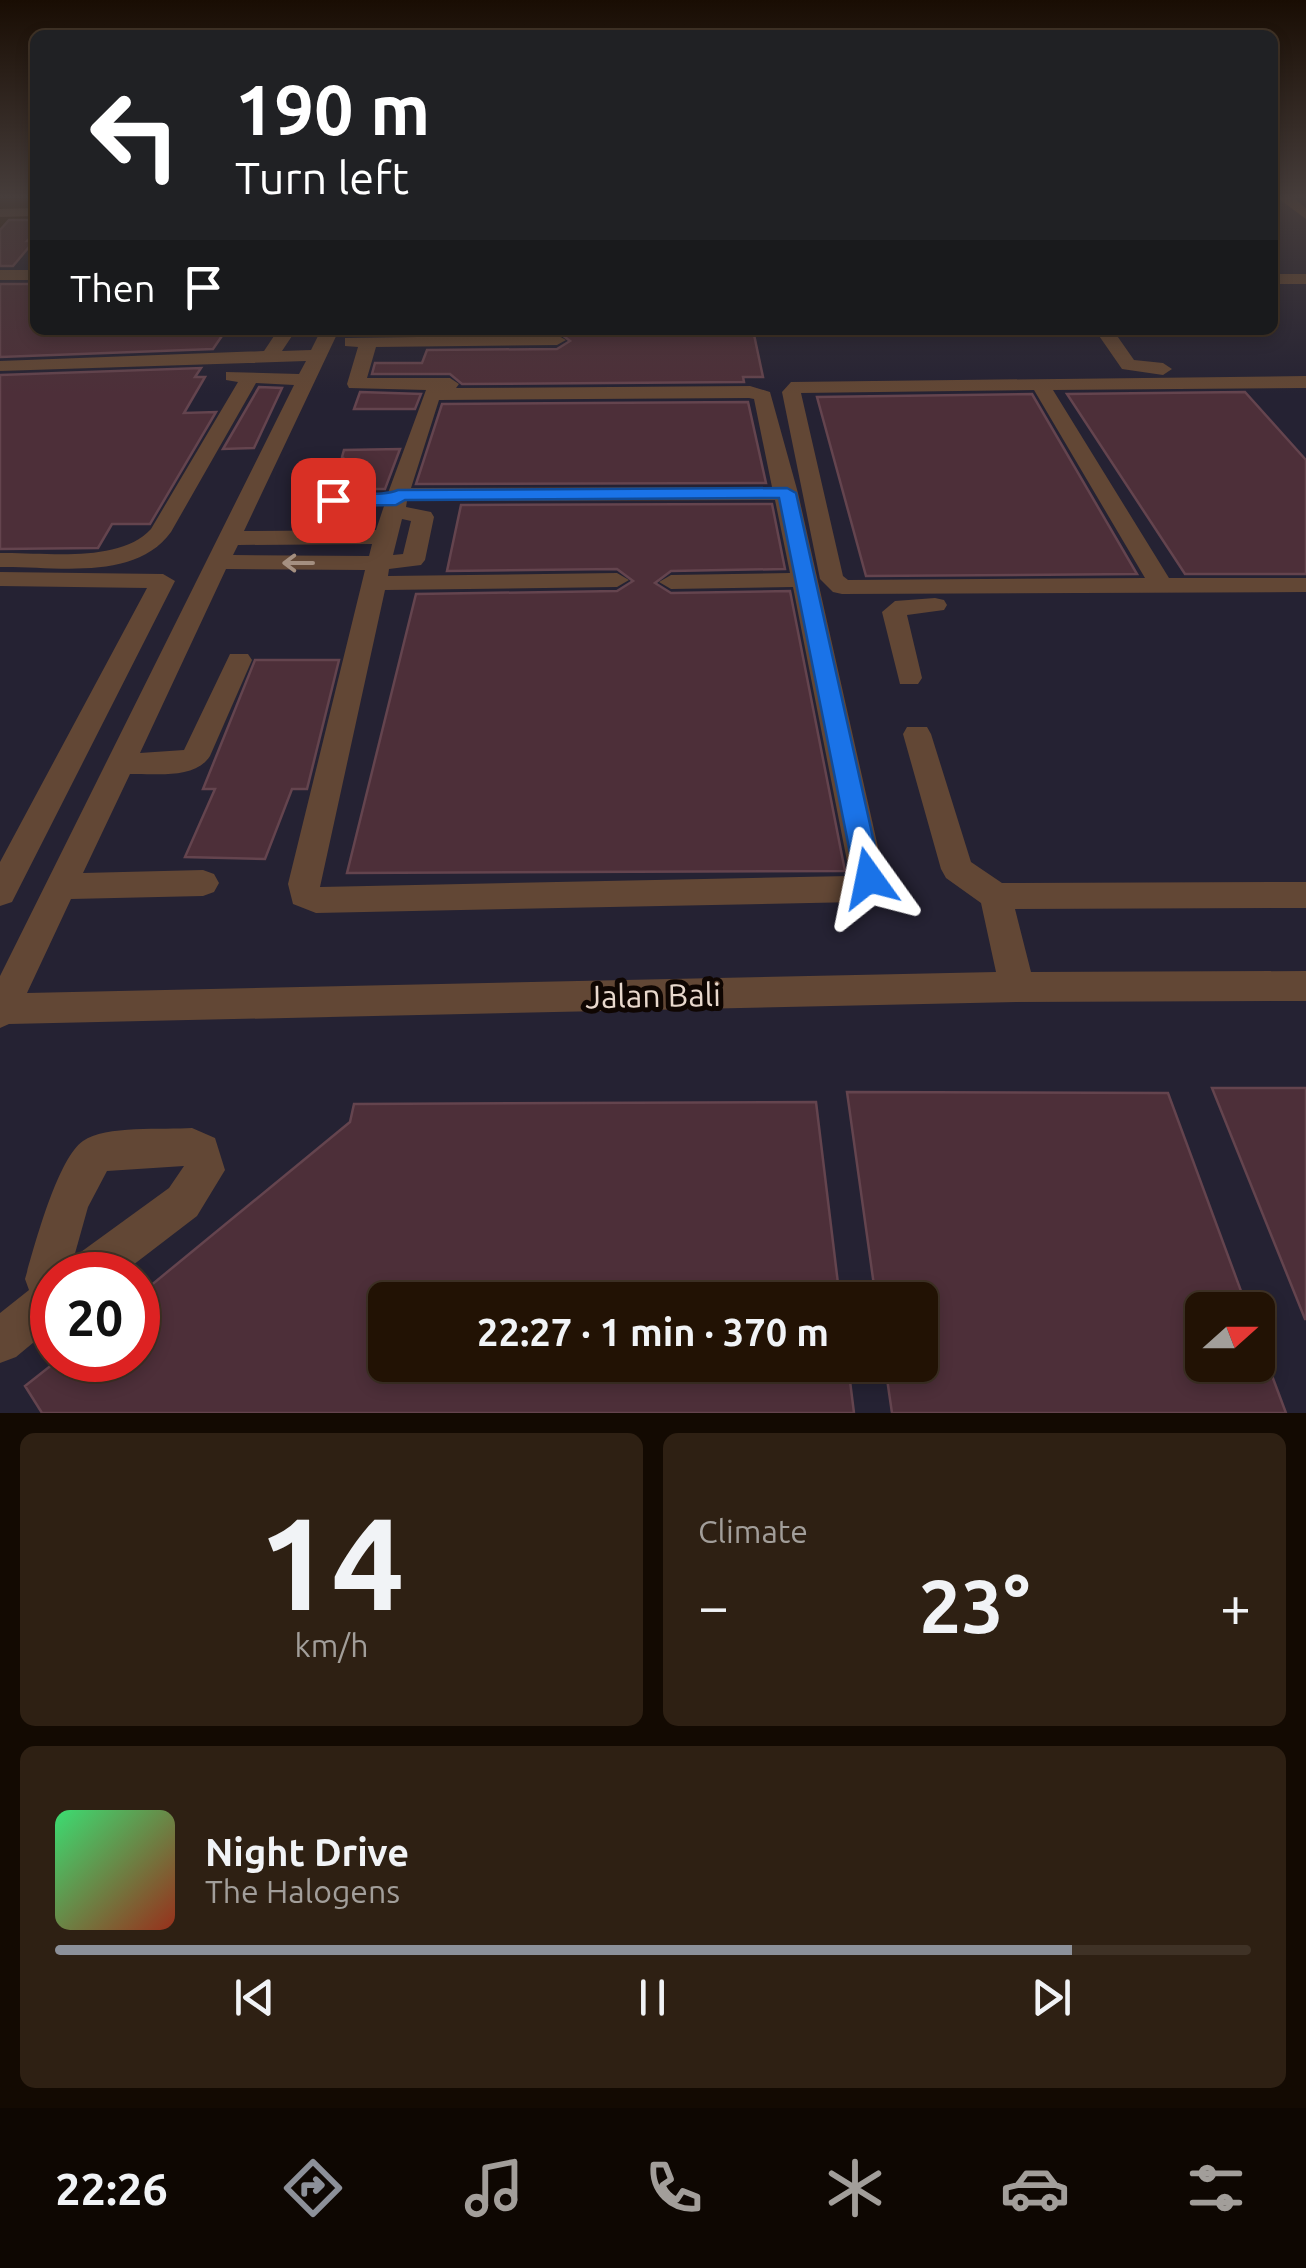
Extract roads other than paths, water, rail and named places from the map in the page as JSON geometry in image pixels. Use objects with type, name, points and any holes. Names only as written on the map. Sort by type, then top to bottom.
[{"type":"street","points":[[0,275],[30,275]]},
{"type":"street","points":[[1278,281],[1304,290]]},
{"type":"street","points":[[1278,291],[1304,290]]},
{"type":"street","points":[[270,356],[284,335]]},
{"type":"street","points":[[1107,335],[1128,365],[1137,369],[1306,368]]},
{"type":"street","points":[[0,366],[270,356],[320,352],[368,342],[558,340]]},
{"type":"street","points":[[368,342],[354,381],[358,385],[752,380]]},
{"type":"street","points":[[0,377],[251,376],[320,352]]},
{"type":"street","points":[[1,1010],[320,352]]},
{"type":"street","points":[[0,560],[121,558],[146,548],[160,532],[251,376]]},
{"type":"street","points":[[1306,382],[792,388],[832,579],[849,590],[1306,585]]},
{"type":"street","points":[[1041,385],[1162,587]]},
{"type":"street","points":[[435,393],[763,396],[869,878],[865,884],[858,889],[316,900],[305,895],[304,884],[396,502],[428,398],[435,393]]},
{"type":"street","points":[[337,464],[328,499],[396,502],[787,493]]},
{"type":"street","points":[[379,561],[416,558],[424,517],[396,502]]},
{"type":"street","points":[[224,550],[617,580]]},
{"type":"street","points":[[0,579],[164,582],[0,893]]},
{"type":"street","points":[[672,582],[806,580]]},
{"type":"street","points":[[909,678],[892,616],[904,606],[1306,597]]},
{"type":"street","points":[[120,764],[186,762],[196,756],[239,660]]},
{"type":"street","points":[[918,734],[956,868],[996,896],[1306,895]]},
{"type":"street","points":[[62,886],[203,883]]},
{"type":"street","points":[[996,896],[1015,981]]},
{"type":"street","name":"Jalan Bali","points":[[1,1010],[1015,981],[1306,986]]},
{"type":"street","points":[[52,1252],[70,1200],[94,1156],[104,1152],[192,1147],[202,1151],[205,1170],[182,1202],[116,1252]]},
{"type":"street","points":[[0,1341],[30,1317]]}]
